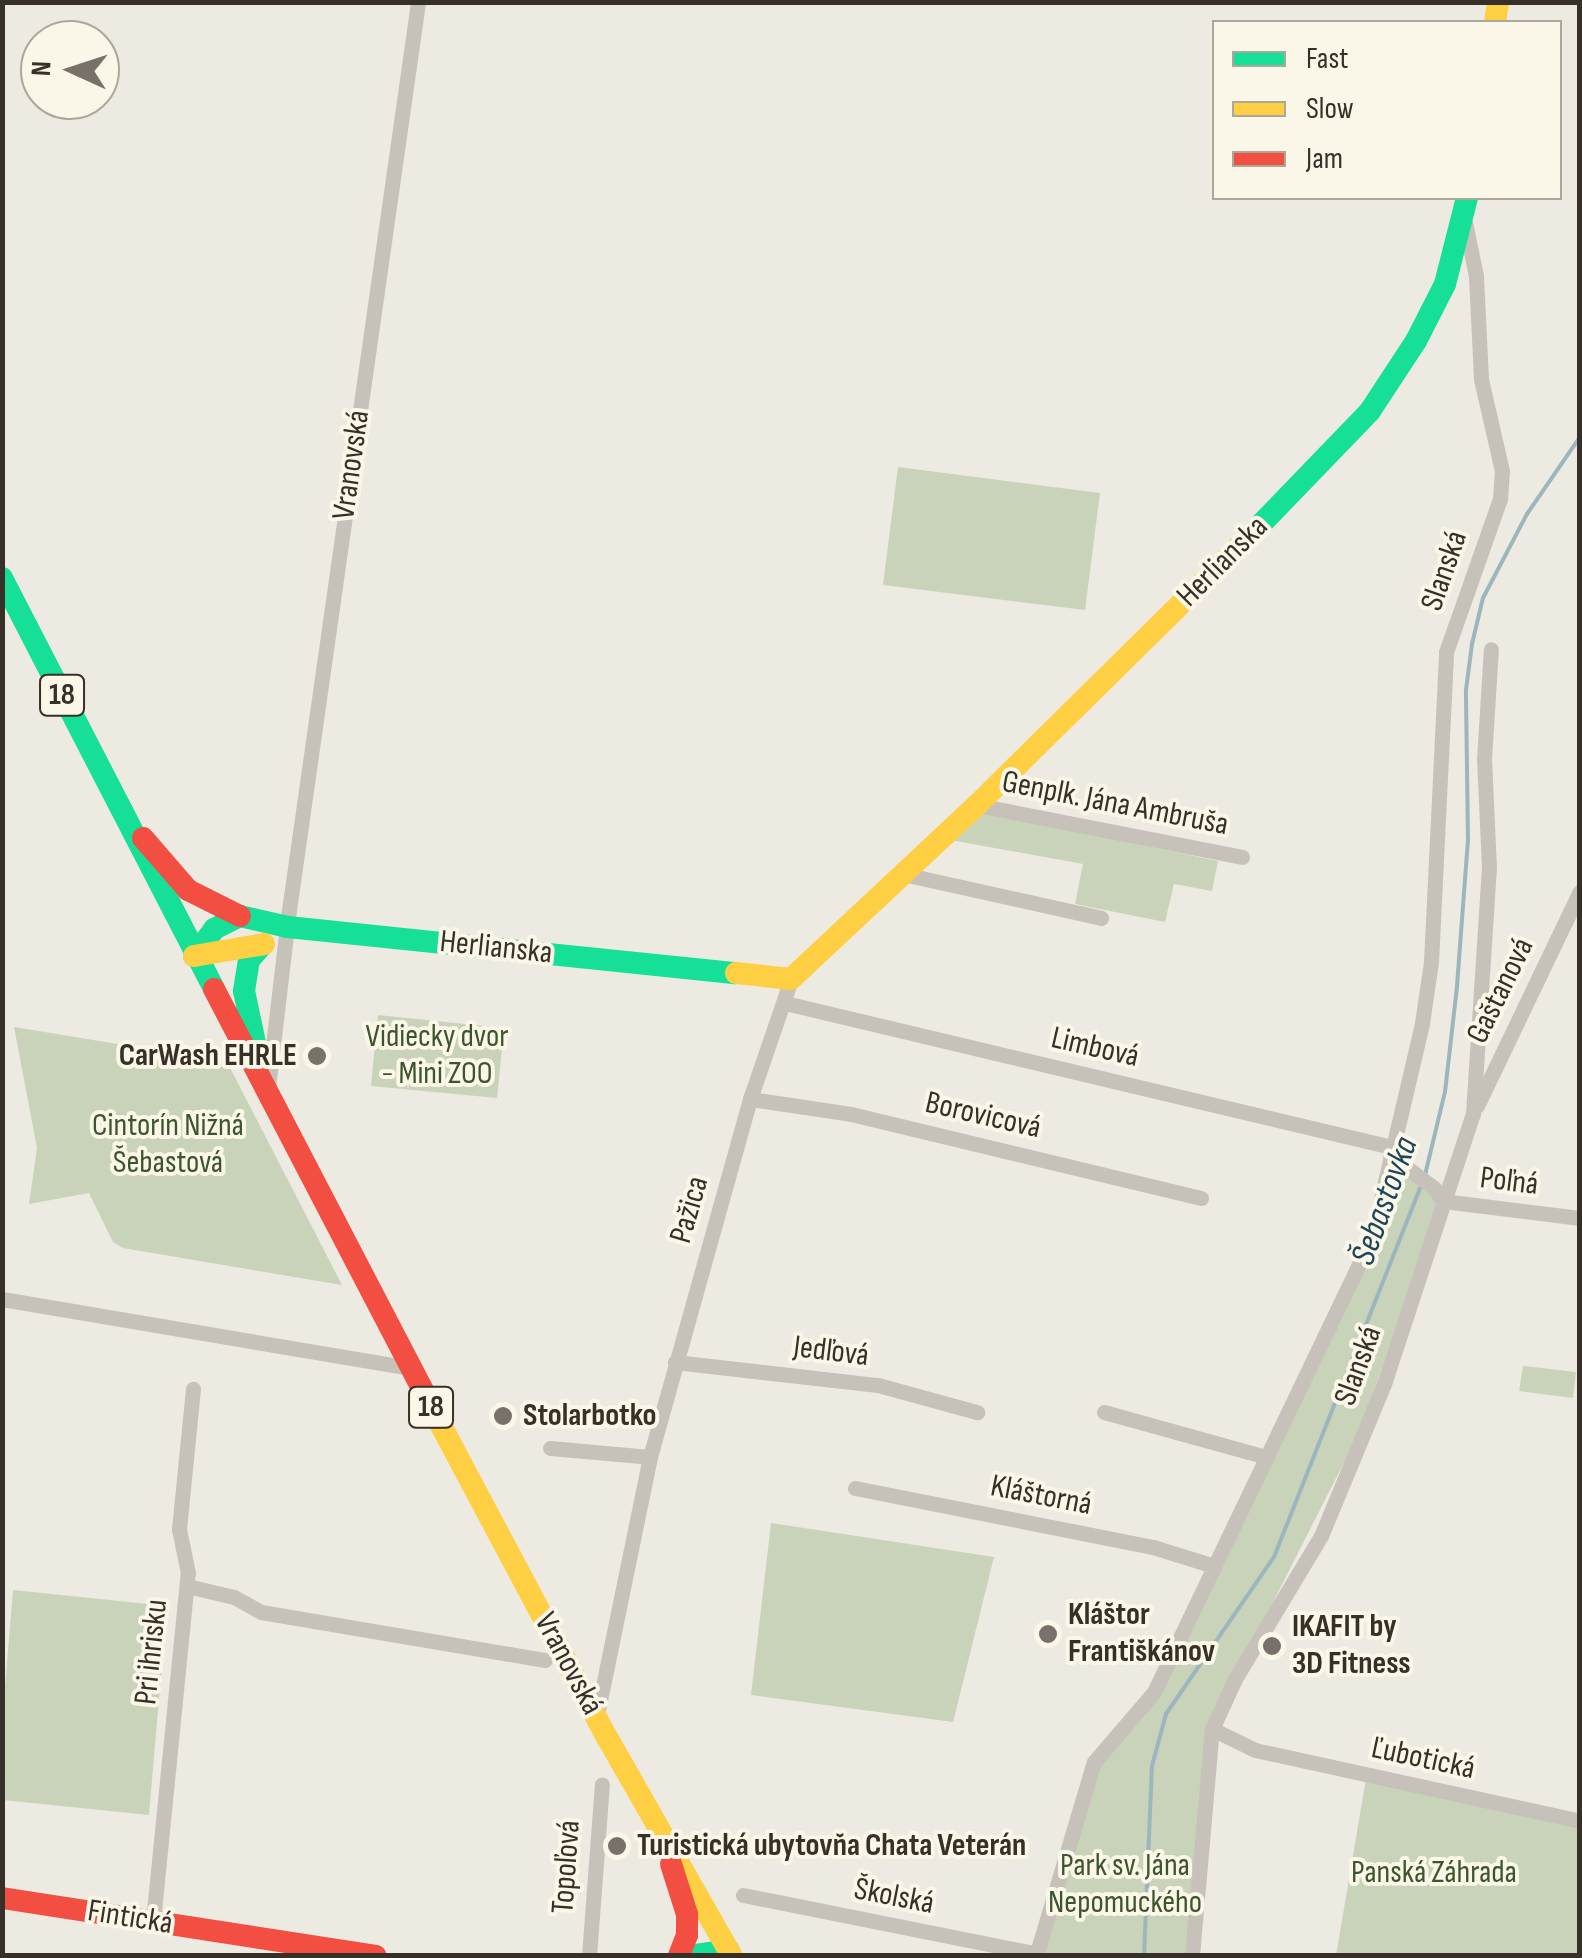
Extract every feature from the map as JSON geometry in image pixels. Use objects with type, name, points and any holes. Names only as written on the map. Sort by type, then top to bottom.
[{"type":"street","name":"Vranovská","points":[[268,1094],[282,968],[418,2]]},
{"type":"street","name":"Herlianska","points":[[122,812],[188,890],[240,916],[288,927],[791,980],[976,805],[1327,460],[1370,411],[1416,341],[1446,280],[1466,207]]},
{"type":"street","name":"Slanská","points":[[1035,1954],[1094,1762],[1154,1692],[1372,1236],[1395,1156],[1431,962],[1446,652],[1500,499],[1502,470],[1481,378],[1476,284],[1466,207]]},
{"type":"street","points":[[1446,280],[1476,284]]},
{"type":"street","name":"Vranovská","points":[[2,578],[194,956],[411,1368],[728,1954]]},
{"type":"street","name":"Slanská","points":[[1192,1956],[1212,1729],[1234,1680],[1322,1536],[1384,1384],[1438,1195],[1473,1114],[1489,868],[1484,759],[1491,649]]},
{"type":"street","name":"Genplk. Jána Ambruša","points":[[976,805],[1242,857]]},
{"type":"street","points":[[903,874],[1101,918]]},
{"type":"street","name":"Gaštanová","points":[[1473,1114],[1580,891]]},
{"type":"street","points":[[194,956],[214,929],[240,916]]},
{"type":"street","points":[[268,1094],[244,1005],[247,966],[262,946],[288,927]]},
{"type":"street","points":[[194,956],[262,946]]},
{"type":"street","name":"Pažica","points":[[597,1718],[650,1457],[676,1358],[750,1100],[791,980]]},
{"type":"street","name":"Limbová","points":[[784,1003],[1395,1156]]},
{"type":"street","points":[[1476,1038],[1507,1042]]},
{"type":"street","name":"Borovicová","points":[[750,1100],[851,1114],[1201,1198]]},
{"type":"street","name":"Poľná","points":[[1395,1156],[1438,1195],[1580,1218]]},
{"type":"street","points":[[2,1298],[411,1368]]},
{"type":"street","name":"Jedľová","points":[[676,1358],[882,1376]]},
{"type":"street","name":"Jedľová","points":[[676,1358],[878,1385],[977,1412]]},
{"type":"street","name":"Pri ihrisku","points":[[153,1921],[187,1586],[179,1529],[193,1388]]},
{"type":"street","points":[[1104,1412],[1266,1457]]},
{"type":"street","points":[[550,1448],[650,1457]]},
{"type":"street","points":[[887,1494],[890,1476]]},
{"type":"street","name":"Kláštorná","points":[[854,1488],[1153,1547],[1214,1566]]},
{"type":"street","name":"Vranovská","points":[[187,1586],[234,1597],[261,1612],[546,1660]]},
{"type":"street","name":"Ľubotická","points":[[1212,1729],[1255,1750],[1580,1821]]},
{"type":"street","name":"Topoľová","points":[[588,1956],[602,1784]]},
{"type":"street","points":[[655,1823],[687,1914],[686,1935],[678,1956]]},
{"type":"street","name":"Školská","points":[[743,1895],[1035,1954]]},
{"type":"street","name":"Fintická","points":[[2,1898],[317,1951],[376,1956]]},
{"type":"street","points":[[689,1956],[728,1954]]},
{"type":"green space","points":[[898,467],[1100,493],[1085,610],[883,585]]},
{"type":"green space","points":[[963,808],[1218,861],[1212,891],[1174,884],[1165,922],[1075,904],[1083,864],[934,837]]},
{"type":"green space","name":"Vidiecky dvor - Mini ZOO","points":[[378,1015],[504,1028],[497,1098],[371,1086]]},
{"type":"green space","name":"Cintorín Nižná Šebastová","points":[[14,1027],[227,1062],[342,1285],[123,1248],[113,1242],[89,1193],[29,1204],[37,1148]]},
{"type":"green space","name":"Park sv. Jána Nepomuckého","points":[[1390,1158],[1441,1197],[1361,1429],[1211,1724],[1191,1955],[1035,1956],[1083,1788],[1154,1692],[1345,1294]]},
{"type":"green space","points":[[1523,1366],[1576,1372],[1573,1398],[1519,1391]]},
{"type":"green space","points":[[771,1523],[994,1557],[953,1722],[751,1695]]},
{"type":"green space","points":[[13,1590],[167,1606],[149,1815],[3,1800],[3,1711]]},
{"type":"green space","name":"Panská Záhrada","points":[[1367,1773],[1579,1821],[1579,1955],[1336,1956]]},
{"type":"waterway","name":"Šebastovka","points":[[1425,1175],[1445,1092],[1457,986],[1468,840],[1466,690],[1472,644],[1483,598],[1527,514],[1580,437]]},
{"type":"waterway","name":"Šebastovka","points":[[1144,1956],[1152,1766],[1166,1714],[1274,1557],[1422,1184]]},
{"type":"traffic: fast","points":[[1236,550],[1370,411],[1416,341],[1445,284],[1466,200]]},
{"type":"traffic: fast","points":[[2,578],[214,989]]},
{"type":"traffic: fast","points":[[194,956],[214,929],[240,916],[288,927],[736,973]]},
{"type":"traffic: fast","points":[[259,1062],[244,991],[249,960],[261,946]]},
{"type":"traffic: fast","points":[[689,1956],[729,1950]]},
{"type":"traffic: slow","points":[[1495,20],[1498,2]]},
{"type":"traffic: slow","points":[[736,973],[791,979],[977,805],[1236,550]]},
{"type":"traffic: slow","points":[[194,956],[264,944]]},
{"type":"traffic: slow","points":[[437,1418],[608,1739],[732,1956]]},
{"type":"traffic: jam","points":[[143,838],[188,890],[240,916]]},
{"type":"traffic: jam","points":[[214,989],[437,1418]]},
{"type":"traffic: jam","points":[[671,1864],[687,1914],[687,1935],[679,1956]]},
{"type":"traffic: jam","points":[[2,1898],[376,1956]]},
{"type":"place","name":"CarWash EHRLE","points":[[317,1056]]},
{"type":"place","name":"Stolarbotko","points":[[503,1416]]},
{"type":"place","name":"Kláštor Františkánov","points":[[1048,1634]]},
{"type":"place","name":"IKAFIT by 3D Fitness","points":[[1272,1646]]},
{"type":"place","name":"Turistická ubytovňa Chata Veterán","points":[[617,1846]]}]
